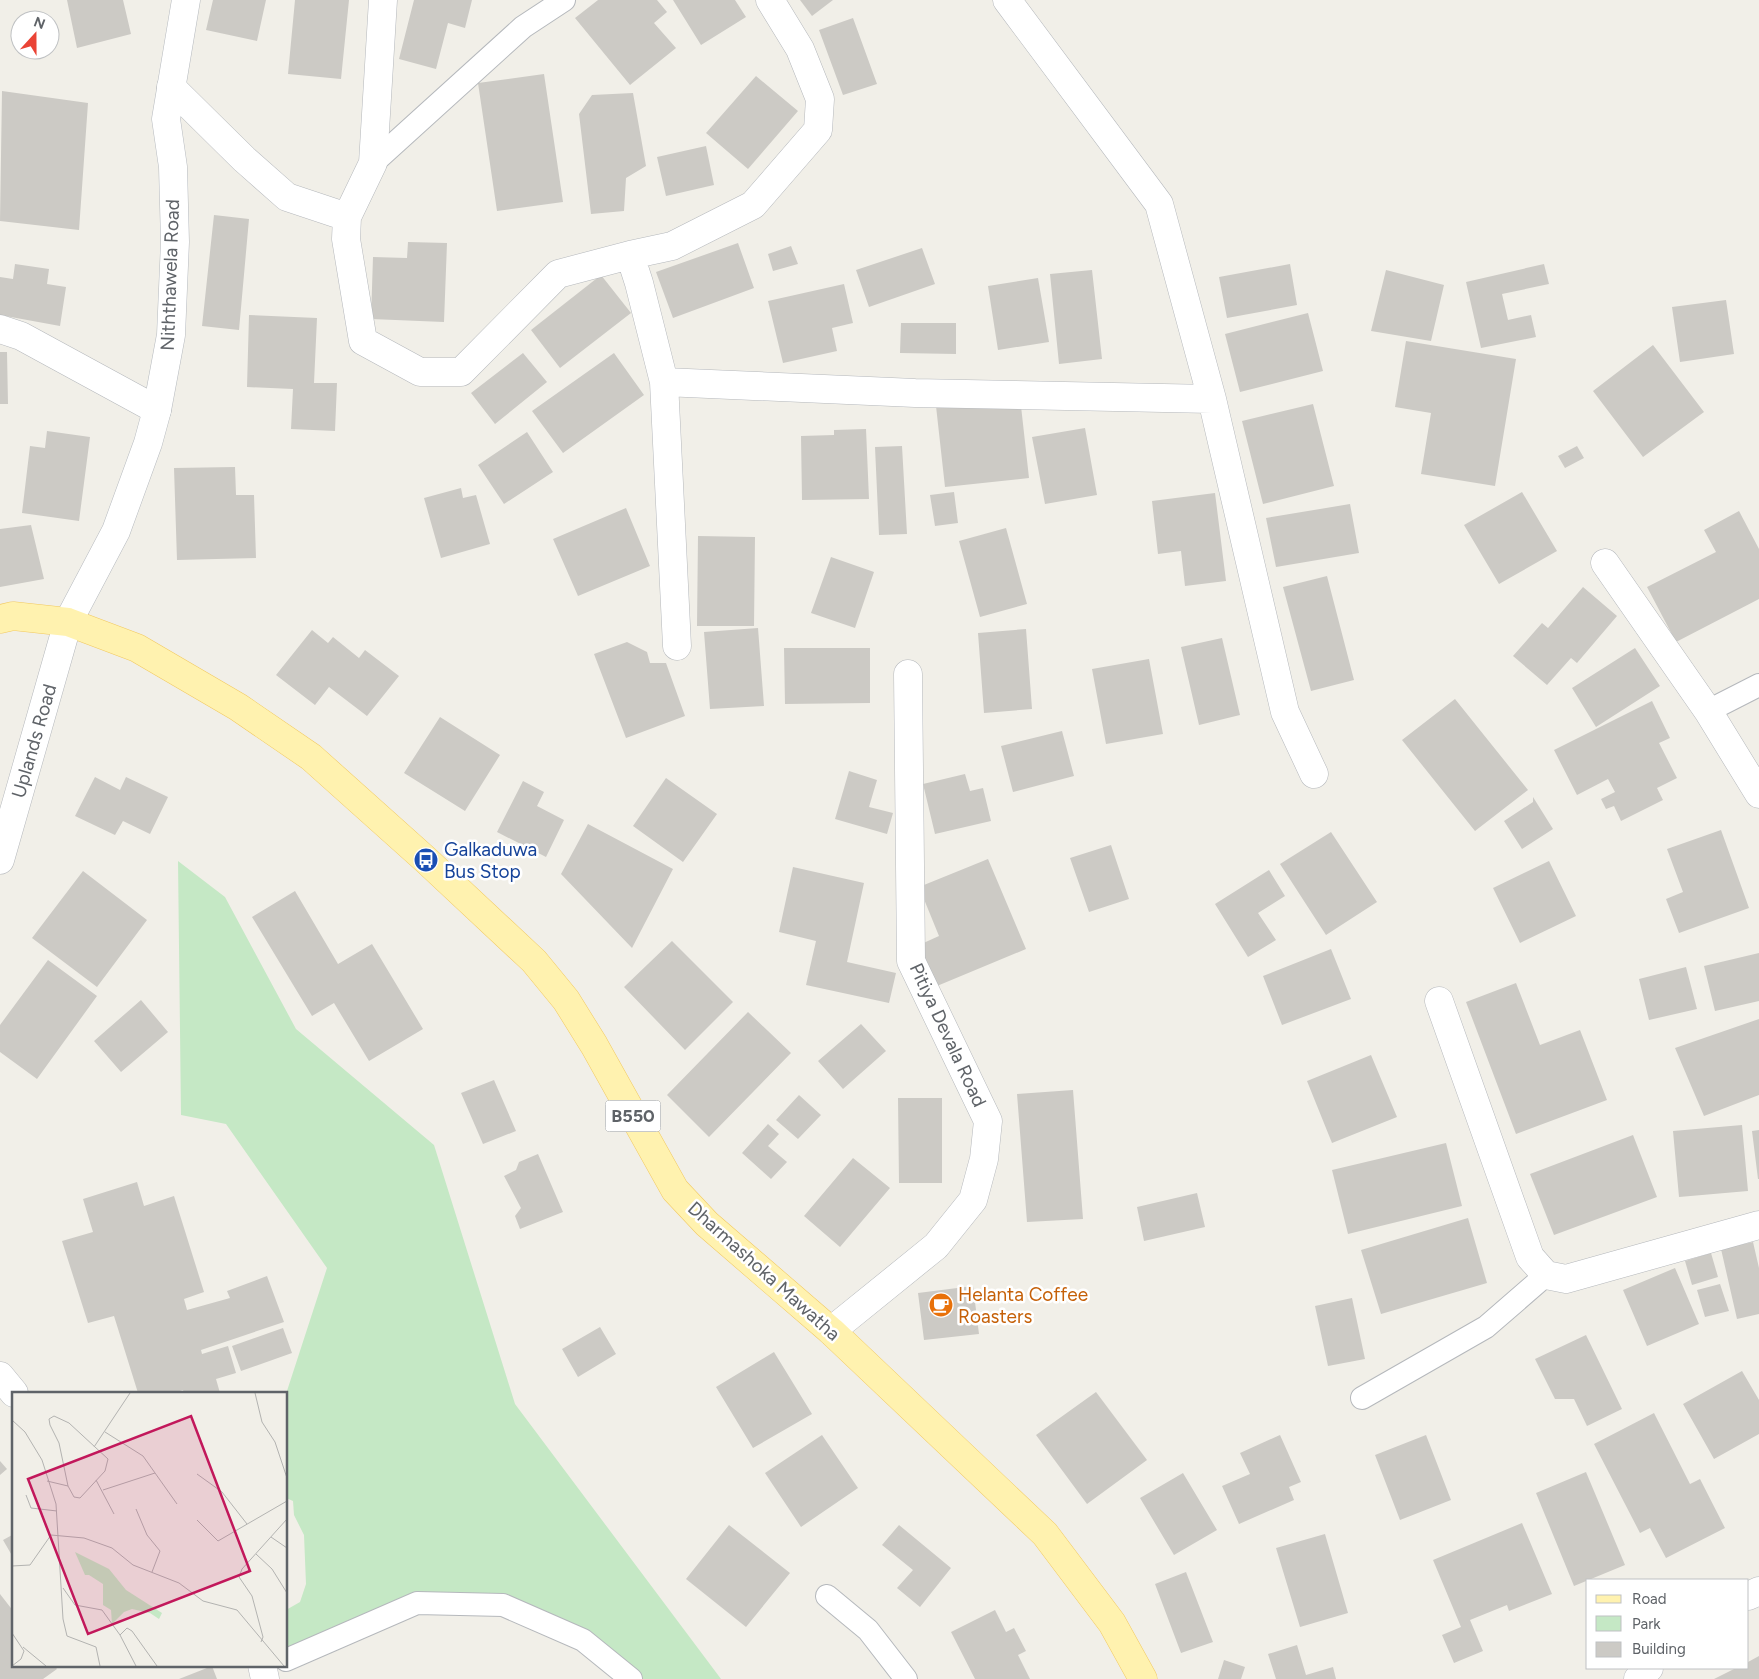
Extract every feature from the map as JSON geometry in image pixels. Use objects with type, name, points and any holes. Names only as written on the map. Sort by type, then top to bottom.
[{"type":"main road","name":"Dharmashoka Mawatha","points":[[0,619],[13,616],[68,622],[137,648],[238,707],[311,757],[433,866],[534,960],[566,1000],[675,1190],[707,1224],[831,1331],[1045,1534],[1112,1623],[1143,1679]]},
{"type":"street","name":"Niththawela Road","points":[[68,622],[116,531],[148,443],[157,410],[171,335],[173,279],[173,167],[166,119],[186,0]]},
{"type":"street","points":[[383,0],[373,163],[347,217],[346,239],[362,341],[420,372],[461,372],[558,274],[672,246],[753,204],[818,130],[820,99],[800,49],[770,0]]},
{"type":"street","points":[[1007,0],[1159,204],[1212,399],[1285,712],[1314,774]]},
{"type":"street","points":[[171,87],[244,159],[287,198],[347,217]]},
{"type":"street","points":[[630,255],[664,382],[677,646]]},
{"type":"street","points":[[0,329],[21,336],[157,410]]},
{"type":"street","points":[[664,382],[914,393],[1212,399]]},
{"type":"street","points":[[1605,563],[1708,711],[1759,794]]},
{"type":"street","name":"Uplands Road","points":[[0,860],[68,622]]},
{"type":"street","name":"Pitiya Devala Road","points":[[831,1331],[936,1246],[973,1200],[984,1158],[988,1121],[911,960],[908,674]]},
{"type":"street","points":[[1439,1001],[1530,1257],[1546,1275],[1566,1279],[1759,1225]]},
{"type":"street","points":[[0,1376],[13,1392]]},
{"type":"street","points":[[1638,1679],[1648,1669]]},
{"type":"lane","points":[[373,163],[523,27],[564,0]]},
{"type":"lane","points":[[1708,711],[1759,685]]},
{"type":"lane","points":[[1362,1398],[1486,1328],[1546,1275]]},
{"type":"lane","points":[[827,1596],[868,1630],[906,1679]]},
{"type":"lane","points":[[288,1660],[416,1603],[503,1605],[583,1640],[631,1679]]},
{"type":"green space","points":[[178,861],[225,897],[296,1029],[434,1145],[515,1404],[721,1679],[631,1679],[503,1605],[416,1603],[288,1659],[288,1609],[300,1602],[306,1584],[304,1535],[294,1515],[293,1501],[288,1499],[287,1392],[327,1268],[226,1124],[181,1115]]},
{"type":"building","points":[[67,0],[123,0],[131,34],[77,48]]},
{"type":"building","points":[[213,0],[266,0],[257,41],[206,30]]},
{"type":"building","points":[[295,0],[349,0],[341,79],[288,74]]},
{"type":"building","points":[[414,0],[472,0],[465,28],[448,23],[436,69],[399,59]]},
{"type":"building","points":[[598,0],[657,0],[667,12],[654,23],[676,48],[630,85],[575,18]]},
{"type":"building","points":[[673,0],[735,0],[746,17],[701,45]]},
{"type":"building","points":[[800,0],[833,0],[812,16]]},
{"type":"building","points":[[853,18],[877,84],[843,95],[819,30]]},
{"type":"building","points":[[544,74],[563,202],[497,211],[478,83]]},
{"type":"building","points":[[756,76],[798,111],[748,169],[706,133]]},
{"type":"building","points":[[2,91],[88,103],[79,230],[0,221]]},
{"type":"building","points":[[633,93],[646,166],[626,178],[624,211],[591,214],[579,114],[592,95]]},
{"type":"building","points":[[706,146],[714,185],[666,196],[657,157]]},
{"type":"building","points":[[214,215],[249,219],[239,330],[202,326]]},
{"type":"building","points":[[408,242],[447,243],[444,322],[371,319],[373,257],[407,258]]},
{"type":"building","points":[[738,243],[754,288],[673,318],[656,272]]},
{"type":"building","points":[[791,246],[798,264],[773,271],[768,254]]},
{"type":"building","points":[[922,248],[935,284],[869,307],[856,270]]},
{"type":"building","points":[[15,264],[49,269],[47,284],[66,287],[60,326],[0,315],[0,277],[13,279]]},
{"type":"building","points":[[1290,264],[1297,305],[1227,318],[1219,277]]},
{"type":"building","points":[[1544,264],[1549,284],[1502,294],[1508,320],[1531,315],[1536,337],[1481,348],[1466,282]]},
{"type":"building","points":[[1092,270],[1102,359],[1059,364],[1050,274]]},
{"type":"building","points":[[1386,270],[1444,285],[1431,341],[1371,331]]},
{"type":"building","points":[[601,275],[631,313],[560,368],[531,330]]},
{"type":"building","points":[[1038,278],[1049,342],[998,350],[988,286]]},
{"type":"building","points":[[844,284],[853,323],[832,328],[837,351],[783,363],[768,301]]},
{"type":"building","points":[[1726,300],[1734,354],[1680,362],[1672,307]]},
{"type":"building","points":[[1308,313],[1323,371],[1240,392],[1225,334]]},
{"type":"building","points":[[249,315],[317,318],[314,383],[337,383],[335,431],[291,429],[293,389],[247,387]]},
{"type":"building","points":[[901,323],[956,323],[956,354],[900,353]]},
{"type":"building","points":[[1406,341],[1516,359],[1495,486],[1421,474],[1431,413],[1395,407]]},
{"type":"building","points":[[1653,345],[1704,412],[1643,457],[1593,391]]},
{"type":"building","points":[[0,352],[7,352],[8,404],[0,404]]},
{"type":"building","points":[[523,353],[547,382],[495,424],[471,393]]},
{"type":"building","points":[[614,353],[644,395],[563,453],[532,411]]},
{"type":"building","points":[[1020,397],[1029,478],[945,487],[936,406]]},
{"type":"building","points":[[1313,404],[1334,486],[1263,504],[1242,421]]},
{"type":"building","points":[[1085,428],[1097,495],[1045,504],[1032,437]]},
{"type":"building","points":[[866,429],[869,499],[802,500],[801,436],[834,435],[834,430]]},
{"type":"building","points":[[47,431],[90,437],[79,521],[22,513],[30,446],[45,448]]},
{"type":"building","points":[[527,432],[553,472],[504,504],[478,465]]},
{"type":"building","points":[[902,446],[907,534],[879,535],[875,447]]},
{"type":"building","points":[[1577,446],[1584,458],[1565,468],[1558,456]]},
{"type":"building","points":[[235,467],[236,495],[254,495],[256,558],[177,560],[174,468]]},
{"type":"building","points":[[461,488],[463,498],[476,495],[490,544],[441,558],[424,498]]},
{"type":"building","points":[[954,492],[958,523],[935,526],[930,495]]},
{"type":"building","points":[[1522,492],[1557,551],[1499,584],[1464,525]]},
{"type":"building","points":[[1215,493],[1226,581],[1185,586],[1181,551],[1158,554],[1152,501]]},
{"type":"building","points":[[1350,504],[1359,553],[1276,567],[1266,518]]},
{"type":"building","points":[[626,508],[650,566],[578,596],[553,539]]},
{"type":"building","points":[[1739,511],[1759,549],[1759,599],[1676,642],[1647,587],[1716,552],[1704,530]]},
{"type":"building","points":[[31,525],[44,579],[0,587],[0,529]]},
{"type":"building","points":[[1006,528],[1027,604],[980,617],[959,541]]},
{"type":"building","points":[[698,536],[755,537],[754,626],[697,626]]},
{"type":"building","points":[[831,557],[874,572],[855,628],[811,613]]},
{"type":"building","points":[[1327,576],[1354,680],[1311,691],[1283,587]]},
{"type":"building","points":[[1583,587],[1617,616],[1577,663],[1571,658],[1547,685],[1513,656],[1542,623],[1548,628]]},
{"type":"building","points":[[758,628],[764,706],[710,709],[704,632]]},
{"type":"building","points":[[1026,629],[1032,709],[984,713],[978,633]]},
{"type":"building","points":[[312,630],[328,643],[333,637],[359,658],[365,650],[399,676],[367,716],[329,687],[315,705],[276,675]]},
{"type":"building","points":[[1222,638],[1240,715],[1199,725],[1181,647]]},
{"type":"building","points":[[627,642],[647,652],[650,663],[666,663],[685,716],[626,738],[594,654]]},
{"type":"building","points":[[784,648],[870,648],[870,703],[785,704]]},
{"type":"building","points":[[1635,648],[1660,686],[1596,727],[1572,688]]},
{"type":"building","points":[[1149,659],[1163,734],[1106,744],[1092,669]]},
{"type":"building","points":[[1455,699],[1528,790],[1475,831],[1402,740]]},
{"type":"building","points":[[1652,701],[1670,738],[1659,743],[1677,778],[1657,788],[1663,800],[1621,821],[1614,806],[1606,809],[1601,799],[1615,792],[1608,779],[1577,795],[1554,750]]},
{"type":"building","points":[[440,717],[500,755],[465,811],[404,773]]},
{"type":"building","points":[[1062,731],[1074,776],[1013,792],[1001,746]]},
{"type":"building","points":[[849,771],[877,780],[869,807],[893,813],[887,834],[835,819]]},
{"type":"building","points":[[965,774],[970,791],[983,788],[991,821],[935,834],[923,784]]},
{"type":"building","points":[[95,777],[120,790],[126,777],[168,797],[150,834],[123,821],[115,835],[75,816]]},
{"type":"building","points":[[666,778],[717,814],[683,862],[633,826]]},
{"type":"building","points":[[523,781],[544,792],[537,806],[564,820],[546,857],[497,832]]},
{"type":"building","points":[[1533,797],[1553,829],[1522,849],[1504,821],[1533,802]]},
{"type":"building","points":[[588,824],[673,869],[632,948],[561,874]]},
{"type":"building","points":[[1721,830],[1749,908],[1679,933],[1666,899],[1683,892],[1667,849]]},
{"type":"building","points":[[1331,832],[1377,902],[1326,935],[1280,864]]},
{"type":"building","points":[[1111,845],[1129,899],[1089,912],[1070,858]]},
{"type":"building","points":[[988,859],[1026,949],[937,986],[919,945],[939,936],[919,887]]},
{"type":"building","points":[[1549,861],[1576,916],[1520,943],[1493,888]]},
{"type":"building","points":[[793,867],[864,883],[847,962],[896,973],[889,1003],[806,985],[816,941],[779,932]]},
{"type":"building","points":[[1269,870],[1285,896],[1258,913],[1276,940],[1248,957],[1215,904]]},
{"type":"building","points":[[83,871],[147,920],[97,987],[32,938]]},
{"type":"building","points":[[295,891],[338,964],[372,944],[423,1029],[369,1061],[334,1003],[312,1016],[252,917]]},
{"type":"building","points":[[672,941],[733,1002],[685,1050],[624,987]]},
{"type":"building","points":[[1331,949],[1351,999],[1282,1025],[1263,976]]},
{"type":"building","points":[[1759,953],[1759,1001],[1715,1011],[1704,966]]},
{"type":"building","points":[[48,960],[97,996],[37,1079],[0,1052],[0,1025]]},
{"type":"building","points":[[1686,967],[1697,1009],[1649,1020],[1639,979]]},
{"type":"building","points":[[1516,983],[1540,1045],[1580,1030],[1607,1100],[1516,1134],[1466,1002]]},
{"type":"building","points":[[141,1000],[168,1032],[121,1072],[94,1041]]},
{"type":"building","points":[[748,1012],[791,1053],[709,1137],[667,1095]]},
{"type":"building","points":[[1759,1019],[1759,1095],[1704,1116],[1675,1048]]},
{"type":"building","points":[[861,1024],[886,1051],[843,1089],[818,1061]]},
{"type":"building","points":[[1371,1055],[1397,1117],[1332,1143],[1307,1081]]},
{"type":"building","points":[[494,1080],[516,1131],[483,1144],[461,1093]]},
{"type":"building","points":[[1073,1090],[1083,1219],[1027,1222],[1017,1094]]},
{"type":"building","points":[[799,1095],[821,1115],[798,1139],[776,1120]]},
{"type":"building","points":[[898,1098],[942,1098],[942,1183],[899,1183]]},
{"type":"building","points":[[768,1124],[779,1134],[768,1146],[787,1162],[771,1179],[742,1153]]},
{"type":"building","points":[[1742,1125],[1748,1191],[1679,1197],[1673,1131]]},
{"type":"building","points":[[1759,1130],[1759,1179],[1758,1179],[1752,1131]]},
{"type":"building","points":[[1633,1135],[1657,1197],[1554,1235],[1530,1174]]},
{"type":"building","points":[[1446,1143],[1462,1206],[1348,1234],[1332,1170]]},
{"type":"building","points":[[538,1154],[563,1212],[520,1229],[515,1216],[521,1208],[504,1176],[516,1170],[519,1162]]},
{"type":"building","points":[[853,1158],[890,1188],[840,1247],[804,1216]]},
{"type":"building","points":[[137,1182],[144,1206],[174,1196],[204,1292],[184,1299],[187,1310],[230,1298],[227,1291],[267,1276],[284,1322],[201,1350],[202,1354],[228,1346],[236,1373],[216,1379],[220,1392],[184,1392],[183,1390],[176,1392],[138,1392],[114,1316],[88,1323],[62,1241],[93,1232],[83,1199]]},
{"type":"building","points":[[1197,1193],[1205,1227],[1144,1241],[1137,1207]]},
{"type":"building","points":[[1468,1218],[1487,1283],[1381,1314],[1361,1250]]},
{"type":"building","points":[[1753,1242],[1759,1268],[1759,1314],[1737,1319],[1721,1249]]},
{"type":"building","points":[[1711,1253],[1718,1277],[1692,1285],[1685,1261]]},
{"type":"building","points":[[1675,1268],[1699,1324],[1647,1346],[1623,1290]]},
{"type":"building","points":[[1720,1284],[1729,1311],[1705,1317],[1697,1290]]},
{"type":"building","points":[[973,1286],[979,1334],[924,1340],[918,1293]]},
{"type":"building","points":[[1352,1298],[1365,1359],[1328,1366],[1315,1306]]},
{"type":"building","points":[[600,1327],[616,1354],[578,1377],[562,1349]]},
{"type":"building","points":[[283,1328],[292,1353],[241,1371],[232,1346]]},
{"type":"building","points":[[1586,1335],[1622,1409],[1587,1426],[1574,1399],[1555,1399],[1535,1359]]},
{"type":"building","points":[[774,1352],[812,1414],[753,1448],[716,1387]]},
{"type":"building","points":[[1742,1371],[1759,1400],[1759,1434],[1714,1459],[1683,1404]]},
{"type":"building","points":[[1096,1392],[1147,1460],[1087,1504],[1036,1435]]},
{"type":"building","points":[[1654,1413],[1690,1484],[1700,1479],[1725,1528],[1666,1558],[1650,1528],[1640,1533],[1594,1444]]},
{"type":"building","points":[[822,1435],[858,1488],[801,1527],[765,1473]]},
{"type":"building","points":[[1280,1435],[1301,1482],[1289,1487],[1294,1500],[1239,1524],[1222,1486],[1250,1474],[1240,1453]]},
{"type":"building","points":[[1426,1435],[1451,1500],[1400,1520],[1375,1455]]},
{"type":"building","points":[[0,1461],[7,1469],[0,1475]]},
{"type":"building","points":[[1586,1472],[1625,1565],[1591,1579],[1586,1579],[1586,1581],[1574,1586],[1536,1493]]},
{"type":"building","points":[[1183,1473],[1217,1530],[1174,1555],[1140,1498]]},
{"type":"building","points":[[1522,1523],[1552,1594],[1509,1611],[1507,1605],[1470,1620],[1483,1651],[1454,1663],[1442,1635],[1461,1627],[1433,1560]]},
{"type":"building","points":[[729,1525],[790,1573],[746,1627],[686,1579]]},
{"type":"building","points":[[899,1525],[951,1568],[920,1607],[897,1588],[913,1570],[882,1545]]},
{"type":"building","points":[[1325,1534],[1348,1613],[1300,1627],[1276,1548]]},
{"type":"building","points":[[12,1535],[12,1556],[3,1540]]},
{"type":"building","points":[[1186,1572],[1213,1642],[1181,1653],[1155,1584]]},
{"type":"building","points":[[0,1594],[12,1609],[12,1666],[55,1666],[57,1669],[43,1679],[0,1679]]},
{"type":"building","points":[[995,1610],[1006,1632],[1014,1628],[1026,1651],[1018,1655],[1030,1679],[975,1679],[951,1632]]},
{"type":"building","points":[[1297,1645],[1306,1675],[1333,1667],[1336,1679],[1276,1679],[1268,1654]]},
{"type":"building","points":[[1759,1656],[1759,1679],[1714,1679],[1734,1669],[1749,1669],[1749,1661]]},
{"type":"building","points":[[1224,1660],[1245,1667],[1241,1679],[1218,1679]]},
{"type":"building","points":[[212,1666],[217,1679],[179,1679]]},
{"type":"place","name":"Galkaduwa Bus Stop","points":[[426,860]]},
{"type":"place","name":"Helanta Coffee Roasters","points":[[941,1305]]}]
